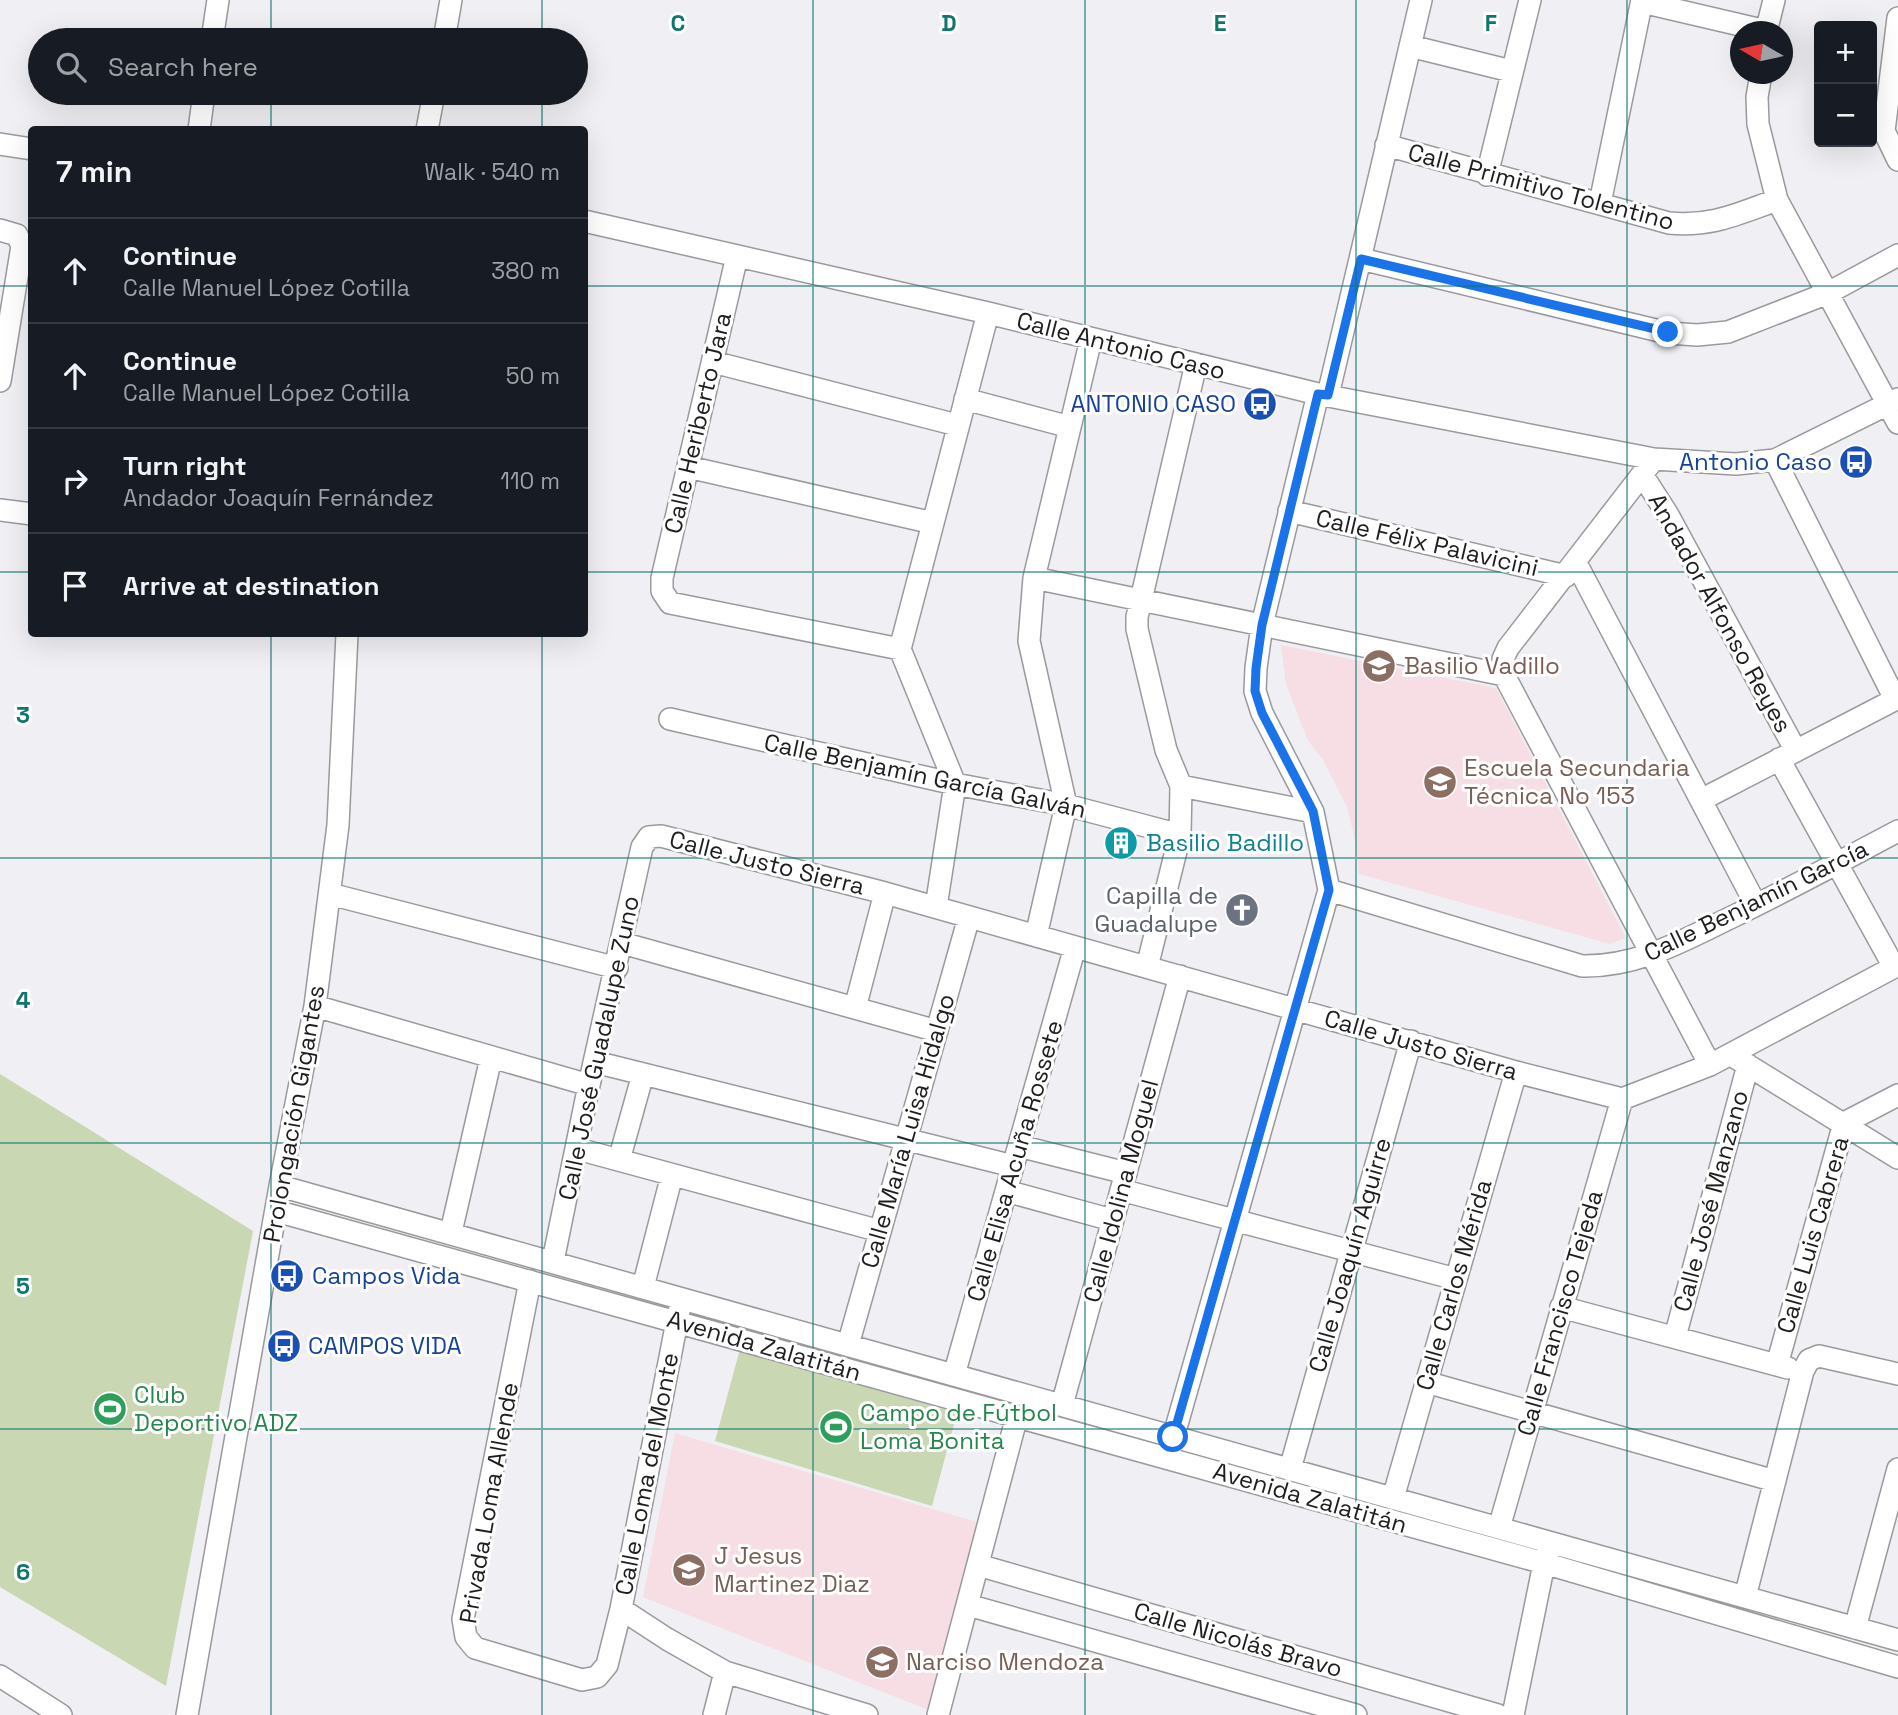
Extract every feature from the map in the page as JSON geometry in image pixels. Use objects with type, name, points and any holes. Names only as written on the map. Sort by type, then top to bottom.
[{"type":"street","points":[[214,28],[218,0]]},
{"type":"street","points":[[446,28],[451,0]]},
{"type":"street","points":[[1171,1448],[1329,890],[1313,811],[1262,713],[1255,691],[1256,668],[1262,625],[1289,511],[1361,259],[1421,0]]},
{"type":"street","points":[[1487,175],[1530,0]]},
{"type":"street","points":[[1769,21],[1774,0]]},
{"type":"street","points":[[1600,203],[1642,1],[1730,22]]},
{"type":"street","points":[[1898,24],[1891,132],[1898,160]]},
{"type":"street","points":[[1410,46],[1511,71]]},
{"type":"street","points":[[1759,84],[1758,124],[1777,200],[1895,409]]},
{"type":"street","points":[[200,126],[202,105]]},
{"type":"street","points":[[428,126],[432,105]]},
{"type":"street","points":[[0,145],[28,148]]},
{"type":"street","name":"Calle Primitivo Tolentino","points":[[1386,145],[1669,223],[1713,223],[1777,200]]},
{"type":"street","name":"Calle Antonio Caso","points":[[588,222],[988,313],[1323,395],[1648,467],[1774,460],[1895,409]]},
{"type":"street","points":[[0,381],[22,246],[9,232]]},
{"type":"street","points":[[1361,259],[1668,332],[1697,335],[1728,332],[1828,293],[1898,255]]},
{"type":"street","name":"Calle Heriberto Jara","points":[[737,256],[662,579],[662,591],[670,603],[900,649]]},
{"type":"street","points":[[936,907],[955,783],[900,649],[988,313]]},
{"type":"street","points":[[1036,936],[1066,805],[1029,641],[1034,578],[1091,339]]},
{"type":"street","points":[[712,362],[957,425]]},
{"type":"street","points":[[1147,967],[1180,835],[1181,786],[1166,750],[1137,629],[1141,600],[1196,364]]},
{"type":"street","points":[[965,399],[1070,427]]},
{"type":"street","points":[[1701,800],[1897,699],[1774,460]]},
{"type":"street","points":[[688,467],[933,523]]},
{"type":"street","points":[[1648,467],[1508,648],[1504,667],[1710,1065]]},
{"type":"street","name":"Andador Alfonso Reyes","points":[[1648,467],[1668,515],[1787,755],[1837,863],[1896,966]]},
{"type":"street","points":[[0,510],[28,514]]},
{"type":"street","name":"Calle Félix Palavicini","points":[[1289,511],[1571,569],[1701,800],[1756,905]]},
{"type":"street","points":[[1034,578],[1262,625],[1504,667]]},
{"type":"street","name":"Prolongación Gigantes","points":[[187,1715],[280,1186],[315,1006],[338,825],[347,637]]},
{"type":"street","name":"Calle Benjamín García Galván","points":[[670,719],[1066,805],[1180,835]]},
{"type":"street","points":[[1181,786],[1313,811]]},
{"type":"street","name":"Calle Benjamín García","points":[[1329,890],[1582,967],[1601,967],[1652,956],[1898,831]]},
{"type":"street","name":"Calle Justo Sierra","points":[[649,837],[661,836],[885,893],[1516,1072],[1622,1099]]},
{"type":"street","name":"Calle José Guadalupe Zuno","points":[[553,1261],[642,847],[649,837]]},
{"type":"street","name":"Calle Justo Sierra","points":[[855,1008],[885,893]]},
{"type":"street","points":[[330,894],[617,968]]},
{"type":"street","name":"Calle María Luisa Hidalgo","points":[[848,1345],[969,917]]},
{"type":"street","points":[[622,943],[937,1031]]},
{"type":"street","name":"Calle Elisa Acuña Rossete","points":[[954,1375],[1075,947]]},
{"type":"street","points":[[1622,1099],[1710,1065],[1740,1060],[1896,966]]},
{"type":"street","name":"Calle Idolina Moguel","points":[[1062,1405],[1180,976]]},
{"type":"street","points":[[315,1006],[589,1085]]},
{"type":"street","name":"Calle Joaquín Aguirre","points":[[1290,1469],[1411,1041]]},
{"type":"street","points":[[451,1232],[491,1058]]},
{"type":"street","points":[[1740,1060],[1898,1158]]},
{"type":"street","name":"Calle José Manzano","points":[[1675,1337],[1740,1060]]},
{"type":"street","points":[[594,1062],[906,1140],[1016,1156],[1123,1182],[1234,1220],[1456,1279]]},
{"type":"street","name":"Calle Carlos Mérida","points":[[1393,1498],[1516,1072]]},
{"type":"street","points":[[620,1160],[643,1074]]},
{"type":"street","name":"Calle Luis Cabrera","points":[[1777,1365],[1844,1123],[1898,1095]]},
{"type":"street","name":"Calle Francisco Tejeda","points":[[1499,1528],[1560,1307],[1622,1099]]},
{"type":"street","points":[[578,1149],[880,1231]]},
{"type":"street","points":[[643,1287],[673,1175]]},
{"type":"street","name":"Avenida Zalatitán","points":[[280,1186],[1062,1405],[1171,1448],[1546,1552],[1898,1667]]},
{"type":"street","points":[[1006,1191],[1112,1220]]},
{"type":"street","name":"Avenida Zalatitán","points":[[276,1210],[1017,1416],[1290,1469],[1499,1528],[1546,1552],[1745,1597],[1898,1640]]},
{"type":"street","name":"Privada Loma Allende","points":[[530,1281],[463,1619],[466,1637],[475,1648],[582,1680],[597,1677],[607,1665],[621,1609]]},
{"type":"street","name":"Calle Loma del Monte","points":[[621,1609],[682,1298]]},
{"type":"street","points":[[1560,1307],[1777,1365],[1806,1365],[1819,1356],[1896,1366]]},
{"type":"street","name":"Calle Luis Cabrera","points":[[1745,1597],[1806,1365]]},
{"type":"street","points":[[1426,1382],[1775,1481]]},
{"type":"street","points":[[938,1715],[1017,1416]]},
{"type":"street","points":[[1855,1628],[1893,1505],[1898,1469]]},
{"type":"street","points":[[1513,1715],[1546,1552]]},
{"type":"street","name":"Calle Nicolás Bravo","points":[[978,1565],[1498,1715]]},
{"type":"street","name":"Calle Nicolás Bravo","points":[[968,1605],[1356,1715]]},
{"type":"street","points":[[621,1609],[725,1672],[828,1709],[867,1715]]},
{"type":"street","points":[[714,1715],[725,1672]]},
{"type":"street","points":[[0,1676],[61,1715]]},
{"type":"shaded area","name":"Escuela Secundaria Técnica No 153","points":[[1281,645],[1496,688],[1626,938],[1610,944],[1359,874],[1356,844],[1347,807],[1322,758],[1308,741],[1286,684]]},
{"type":"shaded area","points":[[675,1433],[980,1523],[931,1711],[643,1597]]},
{"type":"green space","name":"Club Deportivo ADZ","points":[[0,1074],[253,1231],[166,1686],[0,1587]]},
{"type":"green space","name":"Campo de Fútbol Loma Bonita","points":[[740,1349],[957,1413],[932,1506],[715,1441]]},
{"type":"place","name":"ANTONIO CASO","points":[[1260,404]]},
{"type":"place","name":"Antonio Caso","points":[[1856,462]]},
{"type":"place","name":"Basilio Vadillo","points":[[1379,666]]},
{"type":"place","name":"Escuela Secundaria Técnica No 153","points":[[1440,782]]},
{"type":"place","name":"Basilio Badillo","points":[[1121,843]]},
{"type":"place","name":"Capilla de Guadalupe","points":[[1242,910]]},
{"type":"place","name":"Campos Vida","points":[[287,1276]]},
{"type":"place","name":"CAMPOS VIDA","points":[[284,1346]]},
{"type":"place","name":"Club Deportivo ADZ","points":[[110,1409]]},
{"type":"place","name":"Campo de Fútbol Loma Bonita","points":[[836,1427]]},
{"type":"place","name":"J Jesus Martinez Diaz","points":[[689,1570]]},
{"type":"place","name":"Narciso Mendoza","points":[[882,1662]]},
{"type":"route","points":[[1173,1437],[1329,890],[1313,811],[1262,713],[1255,691],[1256,668],[1262,625],[1318,394],[1328,395],[1361,259],[1668,332]]}]
